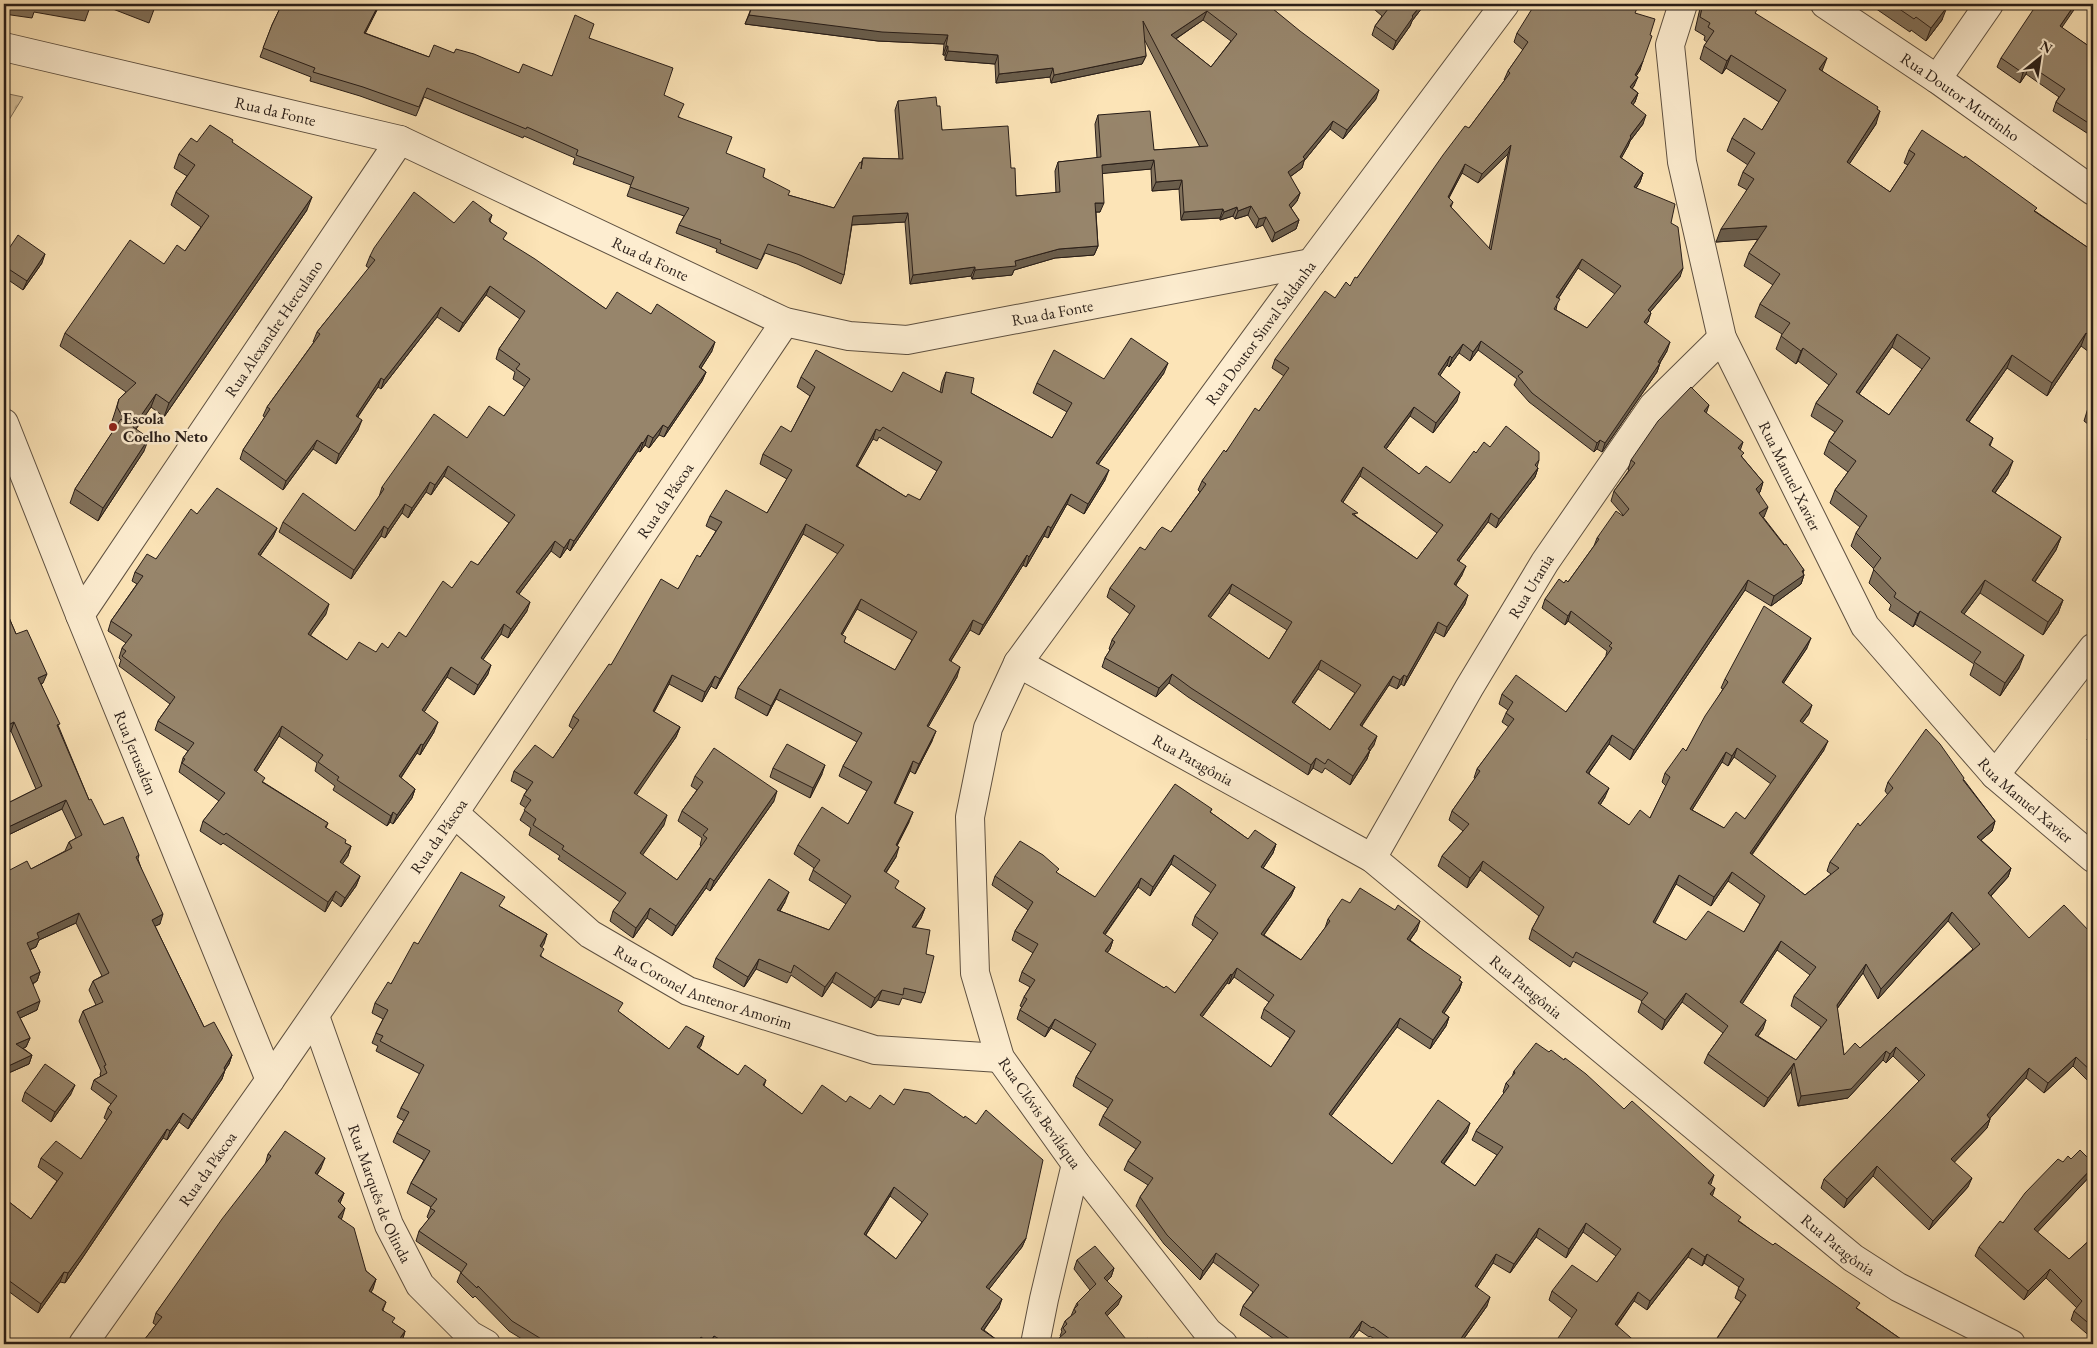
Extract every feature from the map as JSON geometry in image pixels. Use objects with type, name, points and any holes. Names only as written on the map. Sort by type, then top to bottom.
[{"type":"street","name":"Rua Doutor Sinval Saldanha","points":[[1018,663],[1311,263],[1506,4]]},
{"type":"street","name":"Rua Manuel Xavier","points":[[1683,4],[1670,45],[1682,162],[1722,338],[1865,626],[1995,775],[2093,858]]},
{"type":"street","name":"Rua Doutor Murtinho","points":[[1825,4],[1937,79],[2093,191]]},
{"type":"street","points":[[1937,79],[1989,4]]},
{"type":"street","name":"Rua da Fonte","points":[[4,47],[400,140],[785,322],[849,336],[907,340],[1311,263]]},
{"type":"street","name":"Rua Alexandre Herculano","points":[[80,615],[400,140]]},
{"type":"street","name":"Rua da Páscoa","points":[[83,1344],[315,1016],[785,322]]},
{"type":"street","name":"Rua Urania","points":[[1372,858],[1468,688],[1544,562],[1653,406],[1722,338]]},
{"type":"street","name":"Rua Jerusalém","points":[[4,423],[80,615],[270,1080]]},
{"type":"street","points":[[1995,775],[2093,648]]},
{"type":"street","name":"Rua Patagônia","points":[[1018,663],[1372,858],[1853,1258],[1898,1287],[2011,1344]]},
{"type":"street","name":"Rua Clóvis Beviláqua","points":[[1018,663],[988,728],[970,817],[974,973],[1000,1058],[1076,1164],[1208,1332],[1223,1344]]},
{"type":"street","name":"Rua Coronel Antenor Amorim","points":[[454,812],[590,934],[688,990],[876,1050],[1000,1058]]},
{"type":"street","name":"Rua Marquês de Olinda","points":[[315,1016],[389,1225],[420,1285],[470,1334],[486,1344]]},
{"type":"street","points":[[1035,1344],[1076,1164]]},
{"type":"green space","points":[[4,93],[23,97],[4,128]]},
{"type":"building","points":[[71,4],[91,4],[90,7]]},
{"type":"building","points":[[140,4],[156,4],[154,9]]},
{"type":"building","points":[[282,4],[379,4],[364,33],[429,57],[434,45],[454,53],[456,49],[474,54],[519,73],[523,64],[552,76],[575,15],[594,24],[589,38],[673,68],[664,95],[684,104],[678,117],[732,137],[726,153],[765,169],[763,177],[790,191],[788,195],[834,208],[860,162],[862,163],[861,169],[863,158],[903,159],[898,101],[936,97],[937,106],[940,106],[942,130],[1008,126],[1011,168],[1015,168],[1016,196],[1060,192],[1058,162],[1101,157],[1098,115],[1150,111],[1154,150],[1208,146],[1143,21],[1146,56],[1054,75],[1053,68],[999,74],[998,55],[948,51],[948,46],[946,46],[948,35],[882,32],[749,15],[753,4],[978,4],[997,6],[997,4],[1267,4],[1379,90],[1347,130],[1333,121],[1303,157],[1305,159],[1288,172],[1300,193],[1289,205],[1299,220],[1275,233],[1266,217],[1259,219],[1251,206],[1238,211],[1237,207],[1224,212],[1223,209],[1184,212],[1182,180],[1156,182],[1154,160],[1102,165],[1104,203],[1095,203],[1098,246],[1059,249],[1015,261],[1016,266],[975,270],[975,267],[913,275],[908,213],[853,216],[844,275],[800,255],[768,244],[761,260],[720,243],[721,240],[679,225],[689,208],[630,187],[634,177],[576,155],[578,150],[527,127],[526,129],[427,88],[419,107],[313,72],[315,68],[263,48]],"holes":[[[1207,11],[1237,34],[1211,67],[1171,35]]]},
{"type":"building","points":[[1381,4],[1422,4],[1396,41],[1375,26],[1388,9]]},
{"type":"building","points":[[1535,4],[1639,4],[1635,13],[1655,19],[1650,35],[1652,36],[1643,61],[1635,75],[1638,77],[1630,87],[1638,93],[1631,103],[1646,115],[1630,136],[1620,157],[1643,173],[1634,187],[1675,204],[1671,223],[1678,227],[1683,268],[1648,310],[1651,313],[1644,322],[1670,342],[1658,362],[1660,363],[1605,443],[1600,440],[1597,443],[1532,393],[1518,376],[1523,372],[1481,341],[1473,352],[1463,344],[1452,358],[1450,356],[1438,374],[1460,392],[1436,423],[1414,407],[1384,447],[1419,474],[1426,466],[1450,483],[1474,451],[1476,453],[1484,442],[1490,447],[1506,426],[1539,452],[1539,460],[1535,465],[1538,468],[1499,519],[1491,513],[1457,560],[1466,566],[1454,584],[1468,595],[1447,627],[1438,622],[1407,677],[1404,675],[1400,680],[1393,676],[1360,725],[1377,736],[1353,776],[1328,759],[1325,764],[1316,758],[1311,765],[1172,674],[1159,688],[1105,658],[1115,642],[1112,640],[1135,606],[1110,588],[1140,547],[1145,550],[1162,527],[1171,532],[1206,484],[1202,481],[1224,450],[1226,452],[1255,408],[1259,411],[1289,368],[1275,359],[1325,291],[1335,298],[1346,282],[1350,286],[1355,277],[1357,278],[1443,155],[1465,126],[1469,128],[1510,73],[1508,71],[1528,42],[1517,33]],"holes":[[[1511,145],[1491,250],[1450,206],[1453,202],[1448,197],[1465,164],[1482,174]],[[1582,259],[1621,286],[1587,328],[1554,309],[1560,299],[1556,297]],[[1363,467],[1443,525],[1417,559],[1352,514],[1358,513],[1341,501]],[[1232,584],[1292,622],[1269,659],[1208,616]],[[1321,660],[1361,685],[1330,730],[1292,702]]]},
{"type":"building","points":[[1703,4],[1746,4],[1757,10],[1755,13],[1827,58],[1819,69],[1878,107],[1877,109],[1880,111],[1847,162],[1890,192],[1915,154],[1909,150],[1922,130],[1964,158],[1965,156],[2037,208],[2034,211],[2087,247],[2089,243],[2093,246],[2093,338],[2086,333],[2052,383],[2012,355],[1966,420],[1993,438],[1989,445],[2013,461],[1992,491],[2061,537],[2032,580],[2063,600],[2048,622],[1985,580],[1961,612],[2024,655],[2005,683],[1974,662],[1981,652],[1920,611],[1918,614],[1894,597],[1896,593],[1873,569],[1881,558],[1856,533],[1867,516],[1835,490],[1856,461],[1829,441],[1843,421],[1816,403],[1837,374],[1803,348],[1801,351],[1781,336],[1790,323],[1760,304],[1780,274],[1749,253],[1767,226],[1721,229],[1754,179],[1743,172],[1755,153],[1732,138],[1744,118],[1762,130],[1786,90],[1731,55],[1727,61],[1704,46],[1714,31],[1708,27],[1710,23],[1700,17]],"holes":[[[1897,334],[1930,358],[1889,415],[1856,392]]]},
{"type":"building","points":[[1892,4],[1943,4],[1947,7],[1931,28],[1916,17],[1914,19]]},
{"type":"building","points":[[2037,4],[2075,4],[2060,26],[2093,49],[2093,126],[2056,102],[2065,89],[2029,65],[2023,73],[2001,58]]},
{"type":"building","points":[[210,125],[312,197],[169,403],[156,394],[133,427],[149,438],[103,508],[75,489],[121,419],[126,423],[117,407],[119,399],[136,383],[65,333],[130,240],[164,264],[177,245],[185,251],[209,216],[176,192],[195,165],[179,154],[191,138],[197,142]]},
{"type":"building","points":[[414,192],[454,223],[473,201],[492,215],[489,219],[490,222],[507,233],[503,239],[606,309],[617,292],[651,314],[657,304],[715,342],[699,367],[706,372],[668,428],[663,425],[653,438],[648,435],[574,541],[570,539],[564,548],[555,541],[516,592],[530,602],[511,629],[504,624],[481,658],[491,665],[478,685],[451,667],[422,710],[438,722],[399,776],[415,789],[397,815],[393,812],[391,816],[337,780],[339,777],[318,762],[323,755],[282,726],[254,770],[265,778],[262,782],[328,823],[325,827],[346,840],[345,843],[351,846],[340,862],[360,876],[345,898],[336,891],[328,902],[226,833],[224,835],[203,821],[225,793],[182,763],[185,759],[183,758],[194,743],[158,721],[175,697],[122,656],[126,651],[122,648],[132,635],[111,621],[143,576],[135,572],[147,554],[156,559],[191,509],[197,514],[217,488],[277,528],[258,554],[329,604],[308,634],[347,660],[359,642],[376,652],[382,643],[388,648],[399,632],[406,637],[443,581],[452,588],[471,561],[478,565],[515,515],[448,466],[435,485],[430,482],[412,508],[405,504],[388,529],[384,526],[354,570],[283,522],[303,493],[355,531],[384,489],[382,487],[434,414],[467,438],[489,406],[504,416],[530,379],[516,369],[520,364],[499,349],[525,311],[490,286],[463,323],[441,307],[384,380],[381,378],[356,416],[362,420],[339,454],[317,440],[286,481],[243,450],[270,409],[267,407],[320,334],[317,332],[375,260],[370,256],[374,248]]},
{"type":"building","points":[[18,235],[45,254],[27,281],[4,266],[4,256]]},
{"type":"building","points":[[1131,338],[1168,363],[1096,463],[1109,470],[1088,504],[1071,494],[1051,528],[1048,526],[1029,557],[1027,555],[983,625],[973,620],[949,660],[960,667],[927,726],[936,731],[919,764],[913,761],[894,803],[913,812],[896,845],[899,847],[884,871],[899,881],[895,888],[925,908],[912,927],[930,930],[926,954],[934,956],[925,993],[904,988],[903,995],[882,990],[875,998],[836,972],[825,987],[794,965],[791,973],[759,959],[748,977],[716,958],[769,879],[789,892],[777,910],[829,930],[851,896],[813,870],[820,860],[798,845],[822,807],[848,824],[872,782],[843,766],[862,733],[780,689],[771,706],[738,688],[844,545],[806,524],[720,679],[715,676],[705,692],[672,675],[653,711],[680,727],[634,793],[667,815],[640,853],[677,880],[707,838],[703,835],[708,829],[682,811],[703,782],[695,776],[714,748],[777,791],[714,881],[710,878],[676,926],[650,908],[636,928],[613,911],[626,893],[562,849],[564,846],[533,825],[536,819],[524,810],[531,800],[524,795],[533,782],[514,771],[535,745],[553,758],[579,720],[573,716],[609,664],[611,665],[661,579],[678,589],[697,555],[700,557],[722,522],[710,516],[726,490],[767,513],[792,470],[763,454],[781,426],[791,432],[815,387],[801,377],[816,350],[892,392],[903,372],[942,393],[946,372],[974,378],[971,393],[1052,438],[1072,403],[1037,383],[1054,350],[1104,379]],"holes":[[[883,427],[942,462],[920,500],[908,494],[906,497],[856,466],[876,429],[880,431]],[[861,599],[917,632],[895,670],[844,642],[846,637],[841,634]]]},
{"type":"building","points":[[1691,387],[1709,405],[1704,411],[1743,442],[1738,448],[1744,453],[1741,456],[1763,482],[1756,489],[1768,507],[1759,513],[1784,545],[1786,544],[1804,570],[1802,571],[1804,575],[1774,596],[1748,580],[1634,750],[1612,735],[1586,772],[1609,788],[1598,803],[1629,825],[1640,810],[1650,818],[1670,777],[1665,773],[1683,748],[1686,751],[1705,716],[1728,682],[1725,679],[1764,606],[1811,638],[1782,682],[1812,705],[1800,721],[1828,741],[1750,853],[1805,895],[1839,868],[1830,862],[1858,823],[1860,826],[1893,788],[1888,782],[1926,729],[1940,744],[1964,778],[1963,780],[1995,821],[1977,837],[2011,868],[1988,893],[2029,938],[2064,905],[2093,935],[2093,1068],[2091,1071],[2076,1057],[2048,1083],[2029,1068],[1987,1115],[1990,1119],[1951,1159],[1972,1178],[1933,1221],[1877,1166],[1847,1199],[1824,1179],[1925,1075],[1896,1047],[1890,1054],[1886,1051],[1851,1089],[1801,1096],[1794,1063],[1768,1098],[1708,1054],[1728,1026],[1686,993],[1665,1020],[1641,1002],[1648,993],[1576,952],[1573,958],[1532,929],[1544,907],[1483,861],[1470,878],[1442,856],[1469,824],[1452,811],[1480,771],[1477,769],[1514,719],[1506,713],[1513,702],[1502,694],[1516,675],[1566,712],[1612,648],[1609,646],[1612,643],[1571,611],[1568,616],[1545,599],[1559,579],[1564,583],[1566,580],[1568,582],[1599,539],[1597,538],[1616,511],[1623,516],[1629,509],[1614,491],[1635,463],[1631,460],[1658,421]],"holes":[[[1737,748],[1776,776],[1745,819],[1736,812],[1724,828],[1690,809],[1726,752],[1732,756]],[[1732,872],[1765,896],[1744,932],[1708,911],[1686,940],[1653,922],[1679,875],[1714,897]],[[1952,912],[1980,944],[1860,1048],[1855,1043],[1844,1055],[1837,1005],[1866,964],[1881,989]],[[1781,941],[1816,967],[1794,996],[1827,1020],[1796,1060],[1755,1035],[1766,1020],[1740,1002]]]},
{"type":"building","points":[[2093,401],[2093,411],[2088,408]]},
{"type":"building","points":[[4,606],[16,634],[27,630],[47,674],[38,678],[60,724],[57,725],[89,800],[91,799],[104,825],[123,817],[139,855],[136,857],[163,914],[152,920],[204,1027],[214,1022],[232,1055],[224,1068],[225,1070],[192,1120],[183,1113],[170,1131],[167,1129],[84,1251],[68,1273],[64,1272],[41,1304],[4,1277],[4,1198],[31,1219],[63,1173],[41,1158],[56,1141],[81,1159],[112,1112],[108,1108],[117,1096],[94,1080],[107,1073],[104,1066],[106,1065],[83,1011],[103,1002],[93,981],[109,973],[79,913],[37,933],[39,938],[27,943],[40,972],[30,977],[40,1001],[17,1012],[30,1038],[16,1044],[32,1055],[4,1068],[4,993],[7,992],[4,985],[4,873],[27,861],[31,869],[72,848],[69,842],[82,835],[66,800],[4,829],[4,805],[42,786],[14,722],[4,727]]},
{"type":"building","points":[[787,744],[825,765],[813,788],[773,768]]},
{"type":"building","points":[[1175,784],[1212,809],[1210,812],[1248,839],[1255,830],[1276,844],[1261,867],[1295,887],[1261,934],[1301,960],[1330,921],[1328,919],[1342,899],[1350,903],[1360,888],[1395,910],[1398,905],[1420,921],[1407,939],[1461,977],[1459,980],[1462,982],[1442,1012],[1449,1017],[1433,1040],[1400,1018],[1329,1114],[1392,1164],[1438,1100],[1470,1123],[1441,1162],[1475,1186],[1503,1147],[1476,1131],[1509,1086],[1506,1083],[1515,1073],[1514,1071],[1536,1043],[1549,1052],[1551,1050],[1564,1060],[1565,1058],[1586,1074],[1624,1109],[1632,1101],[1714,1175],[1708,1183],[1715,1188],[1710,1194],[1741,1217],[1738,1221],[1773,1245],[1775,1243],[1860,1303],[1856,1308],[1908,1344],[1716,1344],[1714,1343],[1746,1295],[1738,1289],[1744,1279],[1707,1254],[1705,1257],[1692,1248],[1650,1301],[1638,1292],[1615,1324],[1638,1344],[1554,1344],[1577,1310],[1552,1291],[1572,1265],[1597,1282],[1621,1249],[1586,1223],[1569,1249],[1539,1228],[1514,1264],[1496,1254],[1475,1286],[1490,1297],[1457,1344],[1397,1344],[1362,1321],[1345,1344],[1297,1344],[1243,1306],[1259,1285],[1216,1253],[1203,1271],[1167,1235],[1140,1197],[1153,1178],[1128,1161],[1141,1142],[1103,1116],[1113,1100],[1076,1077],[1096,1044],[1055,1019],[1049,1028],[1020,1010],[1027,999],[1024,997],[1035,980],[1022,972],[1038,944],[1015,931],[1033,902],[995,876],[1020,841],[1043,855],[1059,869],[1056,872],[1095,897]],"holes":[[[1174,855],[1216,885],[1195,916],[1218,933],[1175,993],[1105,951],[1113,940],[1103,933],[1141,878],[1153,887]],[[1237,968],[1274,995],[1264,1009],[1295,1031],[1271,1067],[1200,1015]]]},
{"type":"building","points":[[461,872],[505,897],[499,906],[547,934],[540,946],[544,949],[540,956],[623,1003],[618,1011],[669,1049],[686,1026],[704,1036],[697,1047],[738,1075],[745,1065],[766,1080],[763,1085],[802,1114],[822,1085],[846,1102],[850,1096],[870,1109],[880,1095],[894,1105],[904,1089],[929,1093],[964,1118],[965,1116],[976,1124],[986,1110],[1043,1160],[1026,1238],[986,1287],[1002,1299],[981,1329],[997,1340],[994,1344],[728,1344],[714,1336],[709,1343],[701,1337],[696,1344],[552,1344],[512,1321],[478,1286],[477,1288],[461,1273],[467,1264],[419,1231],[435,1211],[430,1208],[437,1199],[411,1183],[430,1151],[397,1133],[409,1112],[401,1108],[424,1065],[380,1041],[383,1036],[376,1033],[388,1010],[375,1003],[388,982],[391,984],[414,942],[418,944]],"holes":[[[894,1187],[928,1214],[896,1259],[864,1234]]]},
{"type":"building","points":[[45,1064],[75,1085],[55,1112],[25,1092]]},
{"type":"building","points":[[285,1131],[325,1158],[315,1173],[344,1193],[338,1201],[345,1208],[338,1217],[354,1228],[366,1271],[376,1279],[369,1291],[386,1302],[382,1310],[395,1318],[392,1322],[405,1331],[396,1344],[198,1344],[194,1341],[192,1344],[141,1344],[162,1317],[156,1313],[222,1219],[271,1156],[268,1154]]},
{"type":"building","points":[[2080,1150],[2093,1163],[2093,1167],[2034,1229],[2069,1259],[2093,1237],[2093,1327],[2074,1311],[2082,1301],[2050,1269],[2028,1291],[1979,1247],[2000,1221],[2003,1223],[2025,1193],[2058,1159],[2063,1162],[2068,1156],[2071,1159]]},
{"type":"building","points":[[1095,1246],[1114,1268],[1104,1278],[1122,1296],[1105,1313],[1130,1344],[1057,1344],[1061,1341],[1059,1338],[1066,1332],[1063,1328],[1067,1324],[1065,1321],[1076,1312],[1074,1309],[1078,1305],[1077,1303],[1096,1284],[1077,1260]]},
{"type":"building","points":[[4,1337],[12,1344],[4,1344]]},
{"type":"building","points":[[1148,1338],[1153,1344],[1141,1344]]},
{"type":"place","name":"Escola Coelho Neto","points":[[113,427]]}]
